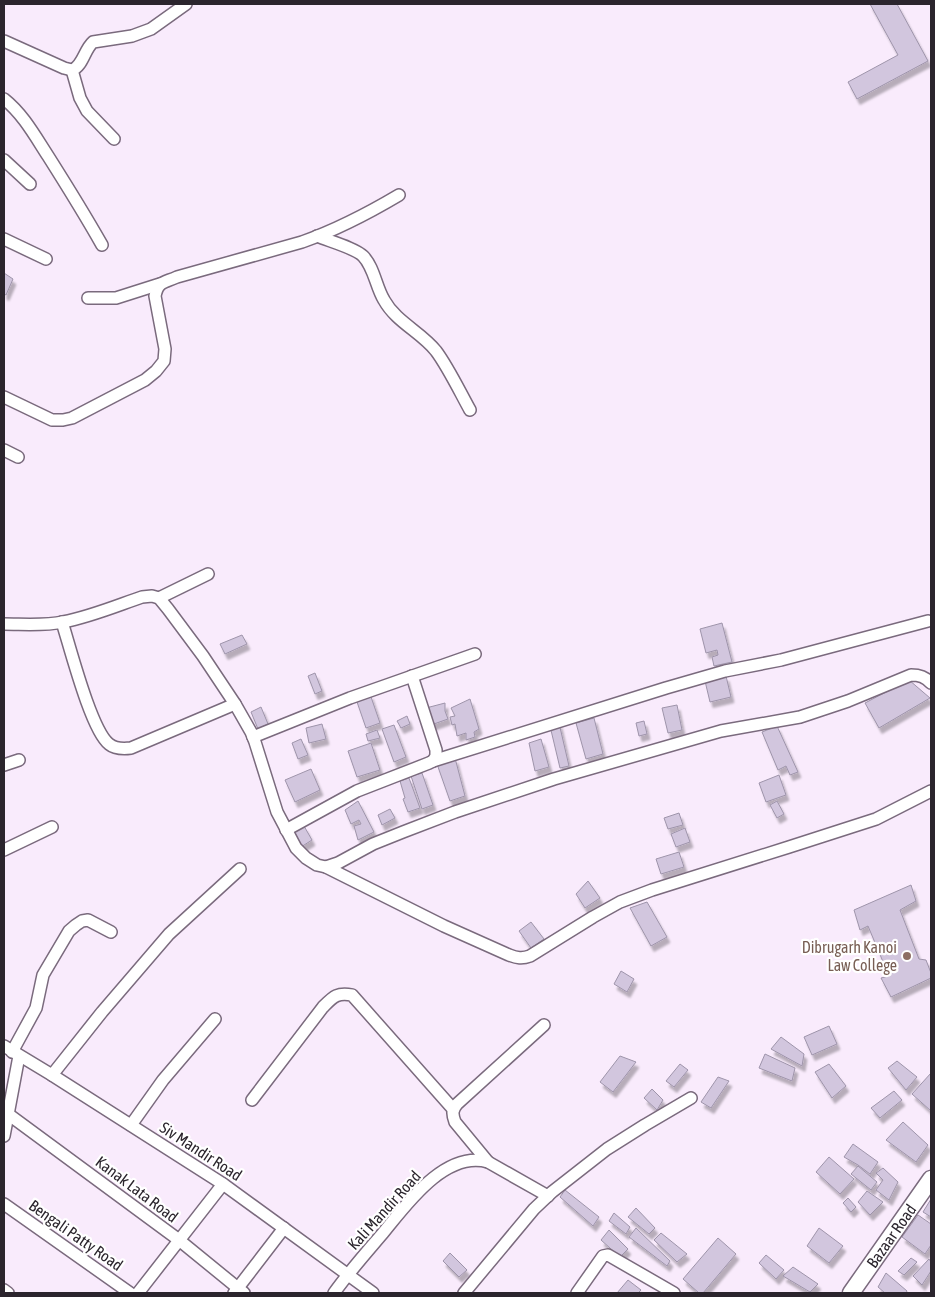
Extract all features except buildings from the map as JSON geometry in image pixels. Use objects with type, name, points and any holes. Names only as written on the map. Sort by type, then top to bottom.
[{"type":"street","points":[[4,41],[72,70],[78,66],[93,42],[132,36],[151,29],[186,4]]},
{"type":"street","points":[[72,70],[86,111],[114,139]]},
{"type":"street","points":[[4,99],[14,108],[26,124],[82,210],[102,245]]},
{"type":"street","points":[[4,160],[30,184]]},
{"type":"street","points":[[88,298],[116,298],[177,277],[302,242],[368,213],[398,195]]},
{"type":"street","points":[[318,236],[355,250],[362,255],[384,300],[396,315],[436,351],[470,410]]},
{"type":"street","points":[[4,239],[46,259]]},
{"type":"street","points":[[4,397],[52,420],[63,420],[72,418],[146,380],[164,361],[165,349],[155,296],[160,284]]},
{"type":"street","points":[[4,450],[18,457]]},
{"type":"street","points":[[159,598],[208,574]]},
{"type":"street","points":[[4,624],[62,622],[77,619],[142,597],[152,596],[159,598],[203,656],[234,704],[252,737],[278,812],[296,848],[317,866],[326,867],[444,926],[519,959],[530,956],[620,902],[876,818],[931,791]]},
{"type":"street","points":[[286,830],[357,791],[433,761],[725,671],[781,660],[928,621]]},
{"type":"street","points":[[62,622],[93,718],[104,740],[110,745],[124,749],[131,748],[234,704]]},
{"type":"street","points":[[252,737],[350,698],[475,654]]},
{"type":"street","points":[[326,867],[402,832],[554,779],[721,731],[800,717],[848,702],[911,675],[925,677],[931,683]]},
{"type":"street","points":[[412,676],[436,750],[436,756],[433,761]]},
{"type":"street","points":[[4,765],[19,760]]},
{"type":"street","points":[[4,850],[52,827]]},
{"type":"street","points":[[52,1075],[102,1012],[169,934],[240,869]]},
{"type":"street","points":[[4,1136],[8,1114],[12,1051],[36,1008],[43,975],[69,931],[82,921],[88,920],[111,932]]},
{"type":"street","points":[[252,1100],[329,1001],[342,993],[352,995],[453,1110]]},
{"type":"street","points":[[131,1125],[164,1080],[215,1019]]},
{"type":"street","points":[[488,1162],[454,1122],[453,1110],[457,1104],[544,1025]]},
{"type":"street","name":"Siv Mandir Road","points":[[12,1051],[223,1184],[374,1293]]},
{"type":"street","points":[[464,1293],[534,1209],[548,1196],[608,1149],[691,1098]]},
{"type":"street","name":"Kanak Lata Road","points":[[8,1114],[180,1240],[239,1292]]},
{"type":"street","name":"Kali Mandir Road","points":[[334,1293],[415,1195],[433,1178],[455,1165],[481,1160],[488,1162],[548,1196]]},
{"type":"street","name":"Bazaar Road","points":[[851,1293],[929,1182]]},
{"type":"street","points":[[138,1293],[223,1184]]},
{"type":"street","name":"Bengali Patty Road","points":[[4,1204],[130,1293]]},
{"type":"street","points":[[239,1292],[284,1228]]},
{"type":"street","points":[[577,1293],[603,1256],[608,1255],[674,1293]]},
{"type":"street","points":[[4,1290],[8,1293]]},
{"type":"place","name":"Dibrugarh Kanoi Law College","points":[[907,956]]}]
